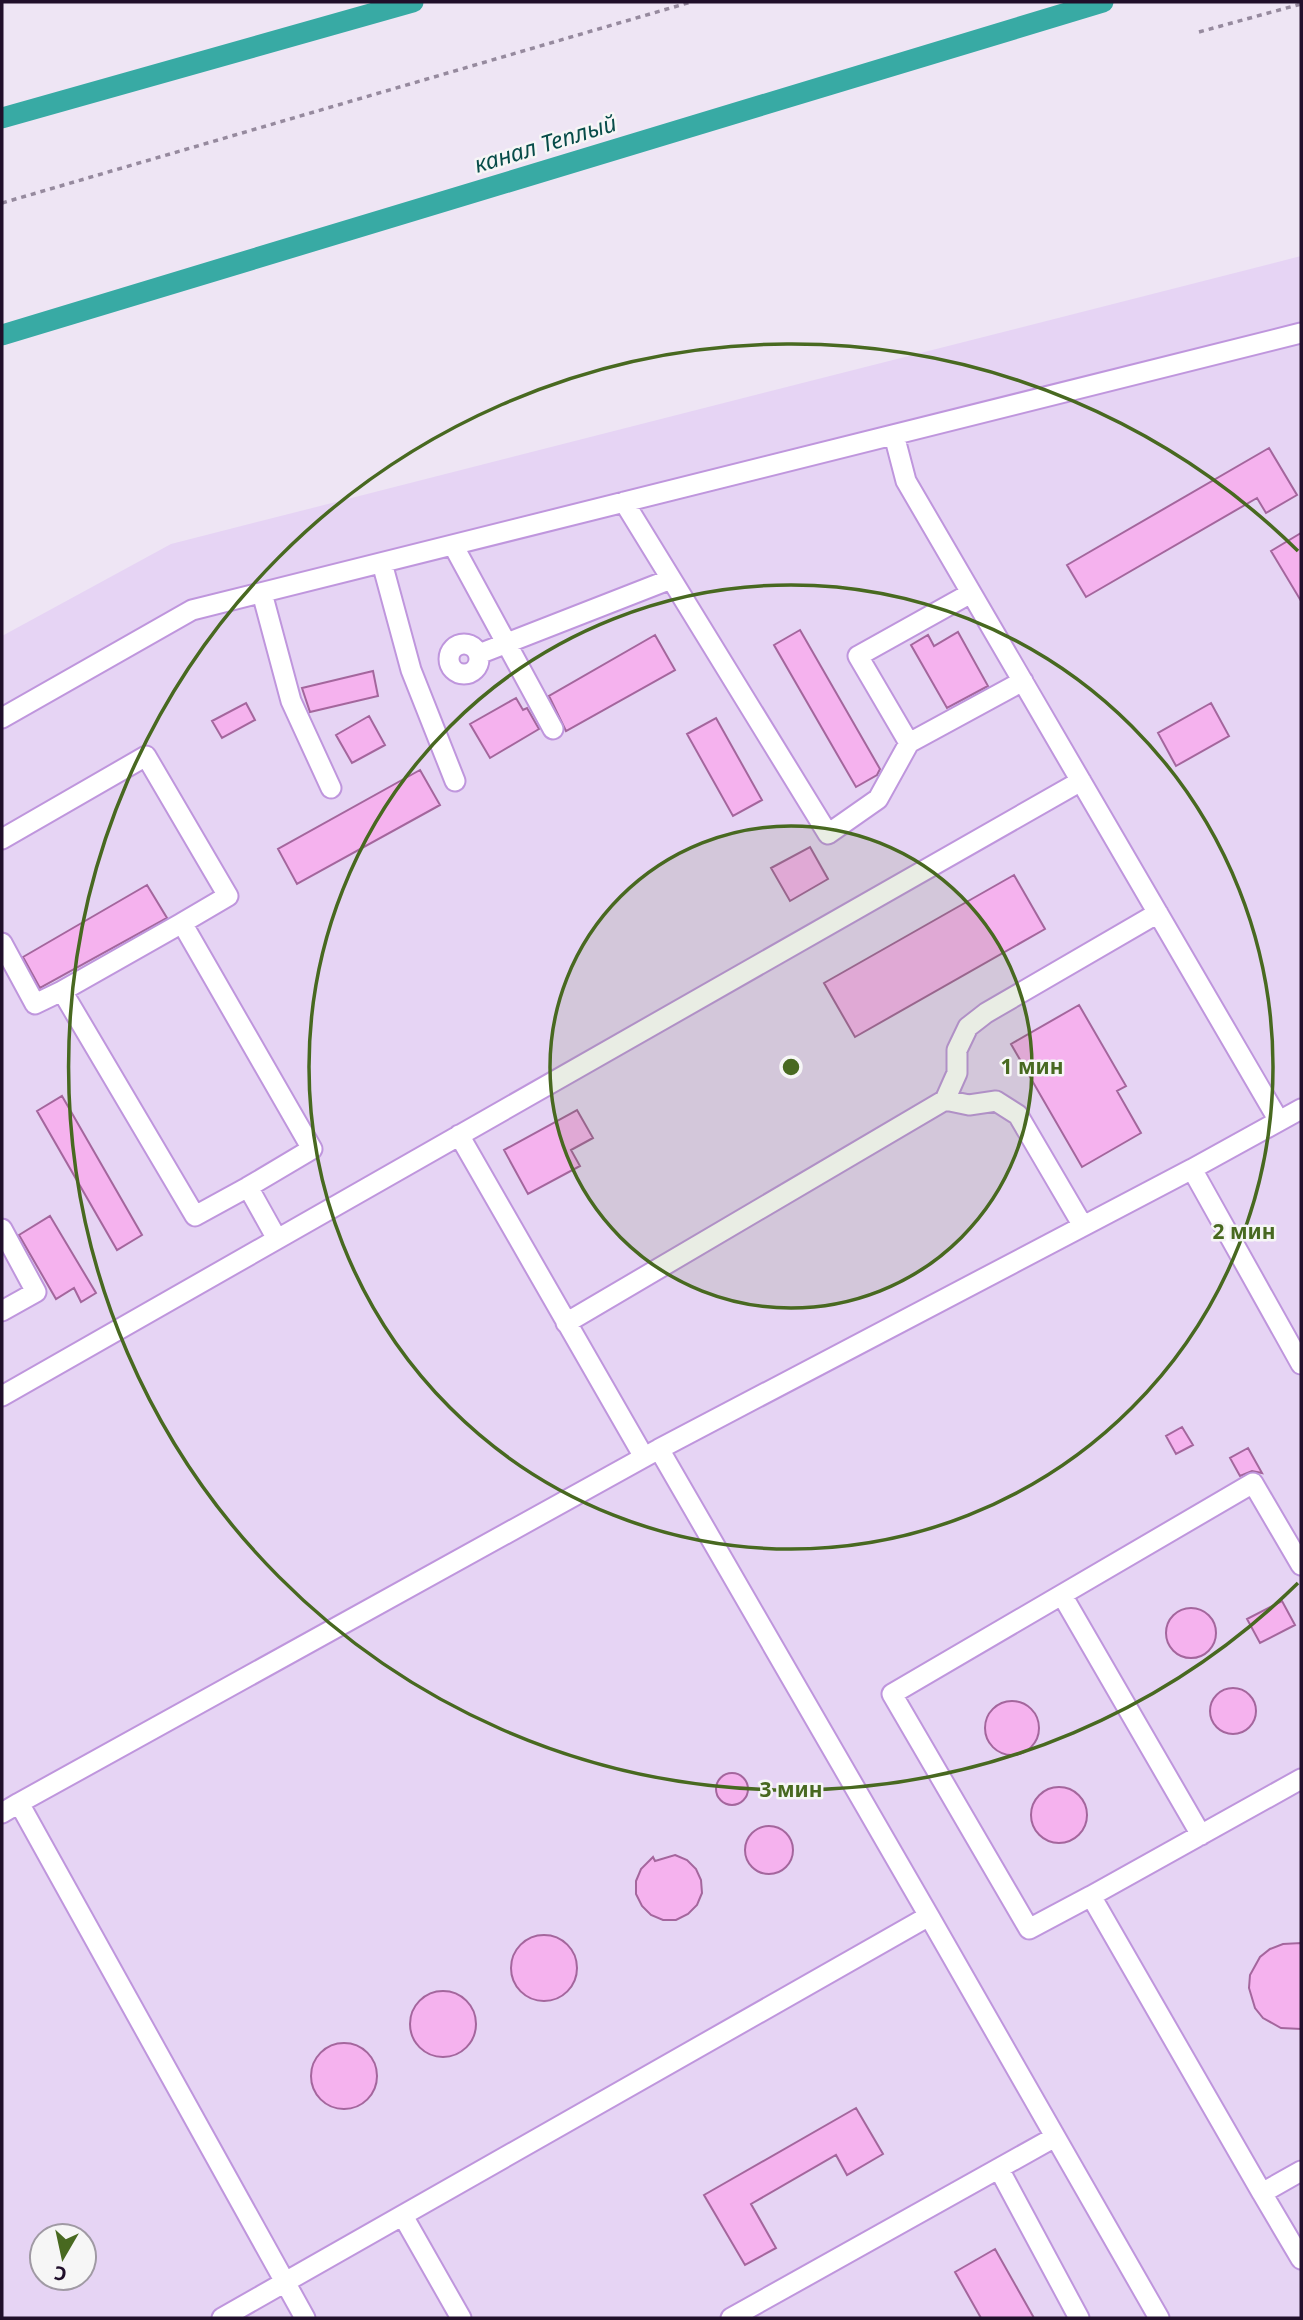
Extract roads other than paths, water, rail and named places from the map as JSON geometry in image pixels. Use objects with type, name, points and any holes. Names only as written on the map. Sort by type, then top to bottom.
[{"type":"lane","points":[[2,718],[192,610],[1301,333]]},
{"type":"lane","points":[[894,435],[906,481],[1279,1121]]},
{"type":"lane","points":[[624,502],[828,834],[878,799],[909,743],[1023,681]]},
{"type":"lane","points":[[453,545],[553,729]]},
{"type":"lane","points":[[382,563],[411,670],[455,781]]},
{"type":"lane","points":[[479,654],[671,579]]},
{"type":"lane","points":[[262,593],[290,701],[331,788]]},
{"type":"lane","points":[[909,743],[859,656],[971,593]]},
{"type":"lane","points":[[2,839],[146,756],[228,896],[35,1004],[2,943]]},
{"type":"lane","points":[[2,1396],[1081,781]]},
{"type":"lane","points":[[566,1323],[945,1100],[957,1073],[957,1050],[968,1027],[986,1013],[1158,913]]},
{"type":"lane","points":[[62,991],[195,1216],[248,1186],[312,1149],[182,923]]},
{"type":"lane","points":[[945,1100],[969,1105],[996,1101],[1018,1115],[1083,1226]]},
{"type":"lane","points":[[305,2318],[10,1808],[652,1453],[1301,1109]]},
{"type":"lane","points":[[459,1135],[566,1323],[652,1453],[929,1916],[1158,2318]]},
{"type":"lane","points":[[1192,1169],[1301,1364]]},
{"type":"lane","points":[[248,1186],[277,1239]]},
{"type":"lane","points":[[2,1229],[36,1292],[2,1311]]},
{"type":"lane","points":[[1301,1565],[1253,1483],[892,1694],[1029,1929],[1301,1779]]},
{"type":"lane","points":[[1062,1595],[1201,1835]]},
{"type":"lane","points":[[1091,1896],[1301,2259]]},
{"type":"lane","points":[[222,2318],[929,1916]]},
{"type":"lane","points":[[731,2318],[1055,2137]]},
{"type":"lane","points":[[999,2169],[1079,2318]]},
{"type":"lane","points":[[1262,2193],[1301,2171]]},
{"type":"lane","points":[[403,2216],[461,2318]]},
{"type":"waterway","name":"канал Теплый","points":[[2,118],[413,2]]},
{"type":"waterway","name":"канал Теплый","points":[[2,335],[1103,2]]}]
